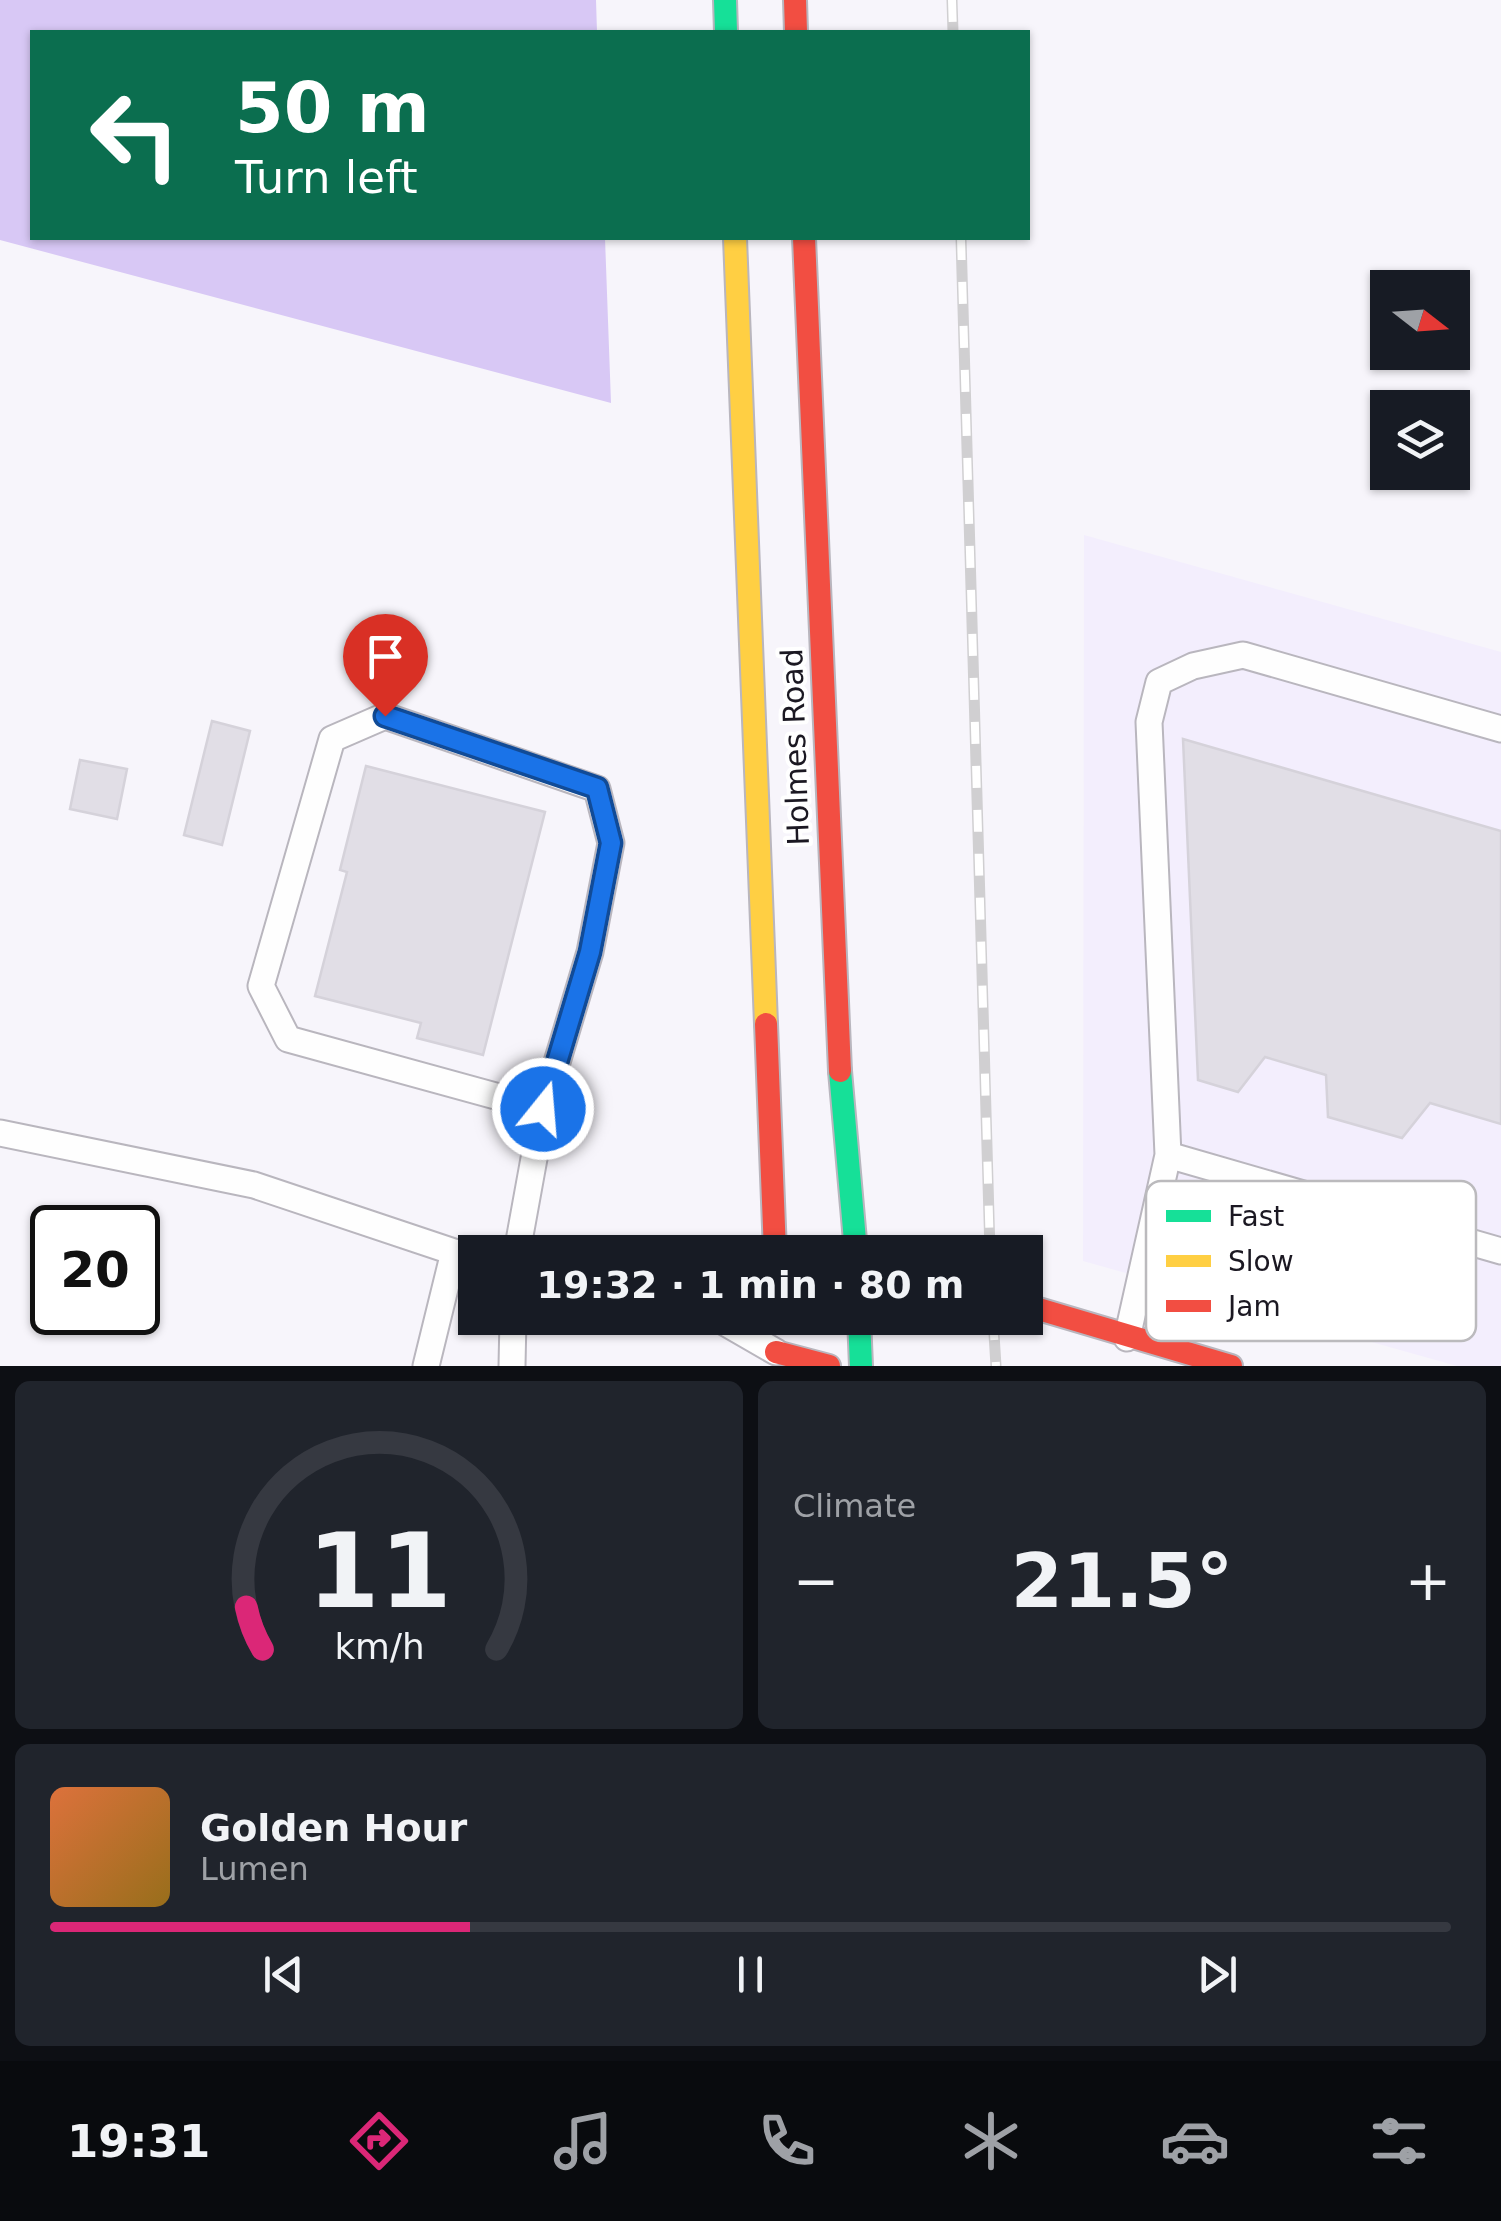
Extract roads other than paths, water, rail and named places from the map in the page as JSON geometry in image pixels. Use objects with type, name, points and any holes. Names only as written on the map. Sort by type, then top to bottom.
[{"type":"main road","points":[[725,0],[726,30]]},
{"type":"main road","points":[[795,0],[796,30]]},
{"type":"main road","name":"Holmes Road","points":[[735,240],[775,1235]]},
{"type":"main road","name":"Holmes Road","points":[[804,240],[838,1054],[854,1235]]},
{"type":"main road","points":[[1043,1311],[1231,1366]]},
{"type":"main road","points":[[860,1335],[862,1366]]},
{"type":"main road","points":[[776,1359],[828,1366]]},
{"type":"lane","points":[[1162,1181],[1168,1156],[1150,722],[1159,682],[1193,666],[1243,655],[1501,729]]},
{"type":"lane","points":[[520,1235],[543,1109],[590,952],[611,843],[597,788],[385,716],[332,739],[261,986],[288,1038],[543,1109]]},
{"type":"lane","points":[[0,1133],[254,1185],[458,1254]]},
{"type":"lane","points":[[1168,1156],[1255,1181]]},
{"type":"lane","points":[[1476,1245],[1501,1252]]},
{"type":"lane","points":[[1127,1338],[1146,1254]]},
{"type":"lane","points":[[426,1366],[458,1276]]},
{"type":"lane","points":[[512,1366],[513,1335]]},
{"type":"lane","points":[[742,1335],[776,1359]]},
{"type":"railway","points":[[952,0],[953,30]]},
{"type":"railway","points":[[961,240],[990,1235]]},
{"type":"railway","points":[[994,1335],[996,1366]]}]
